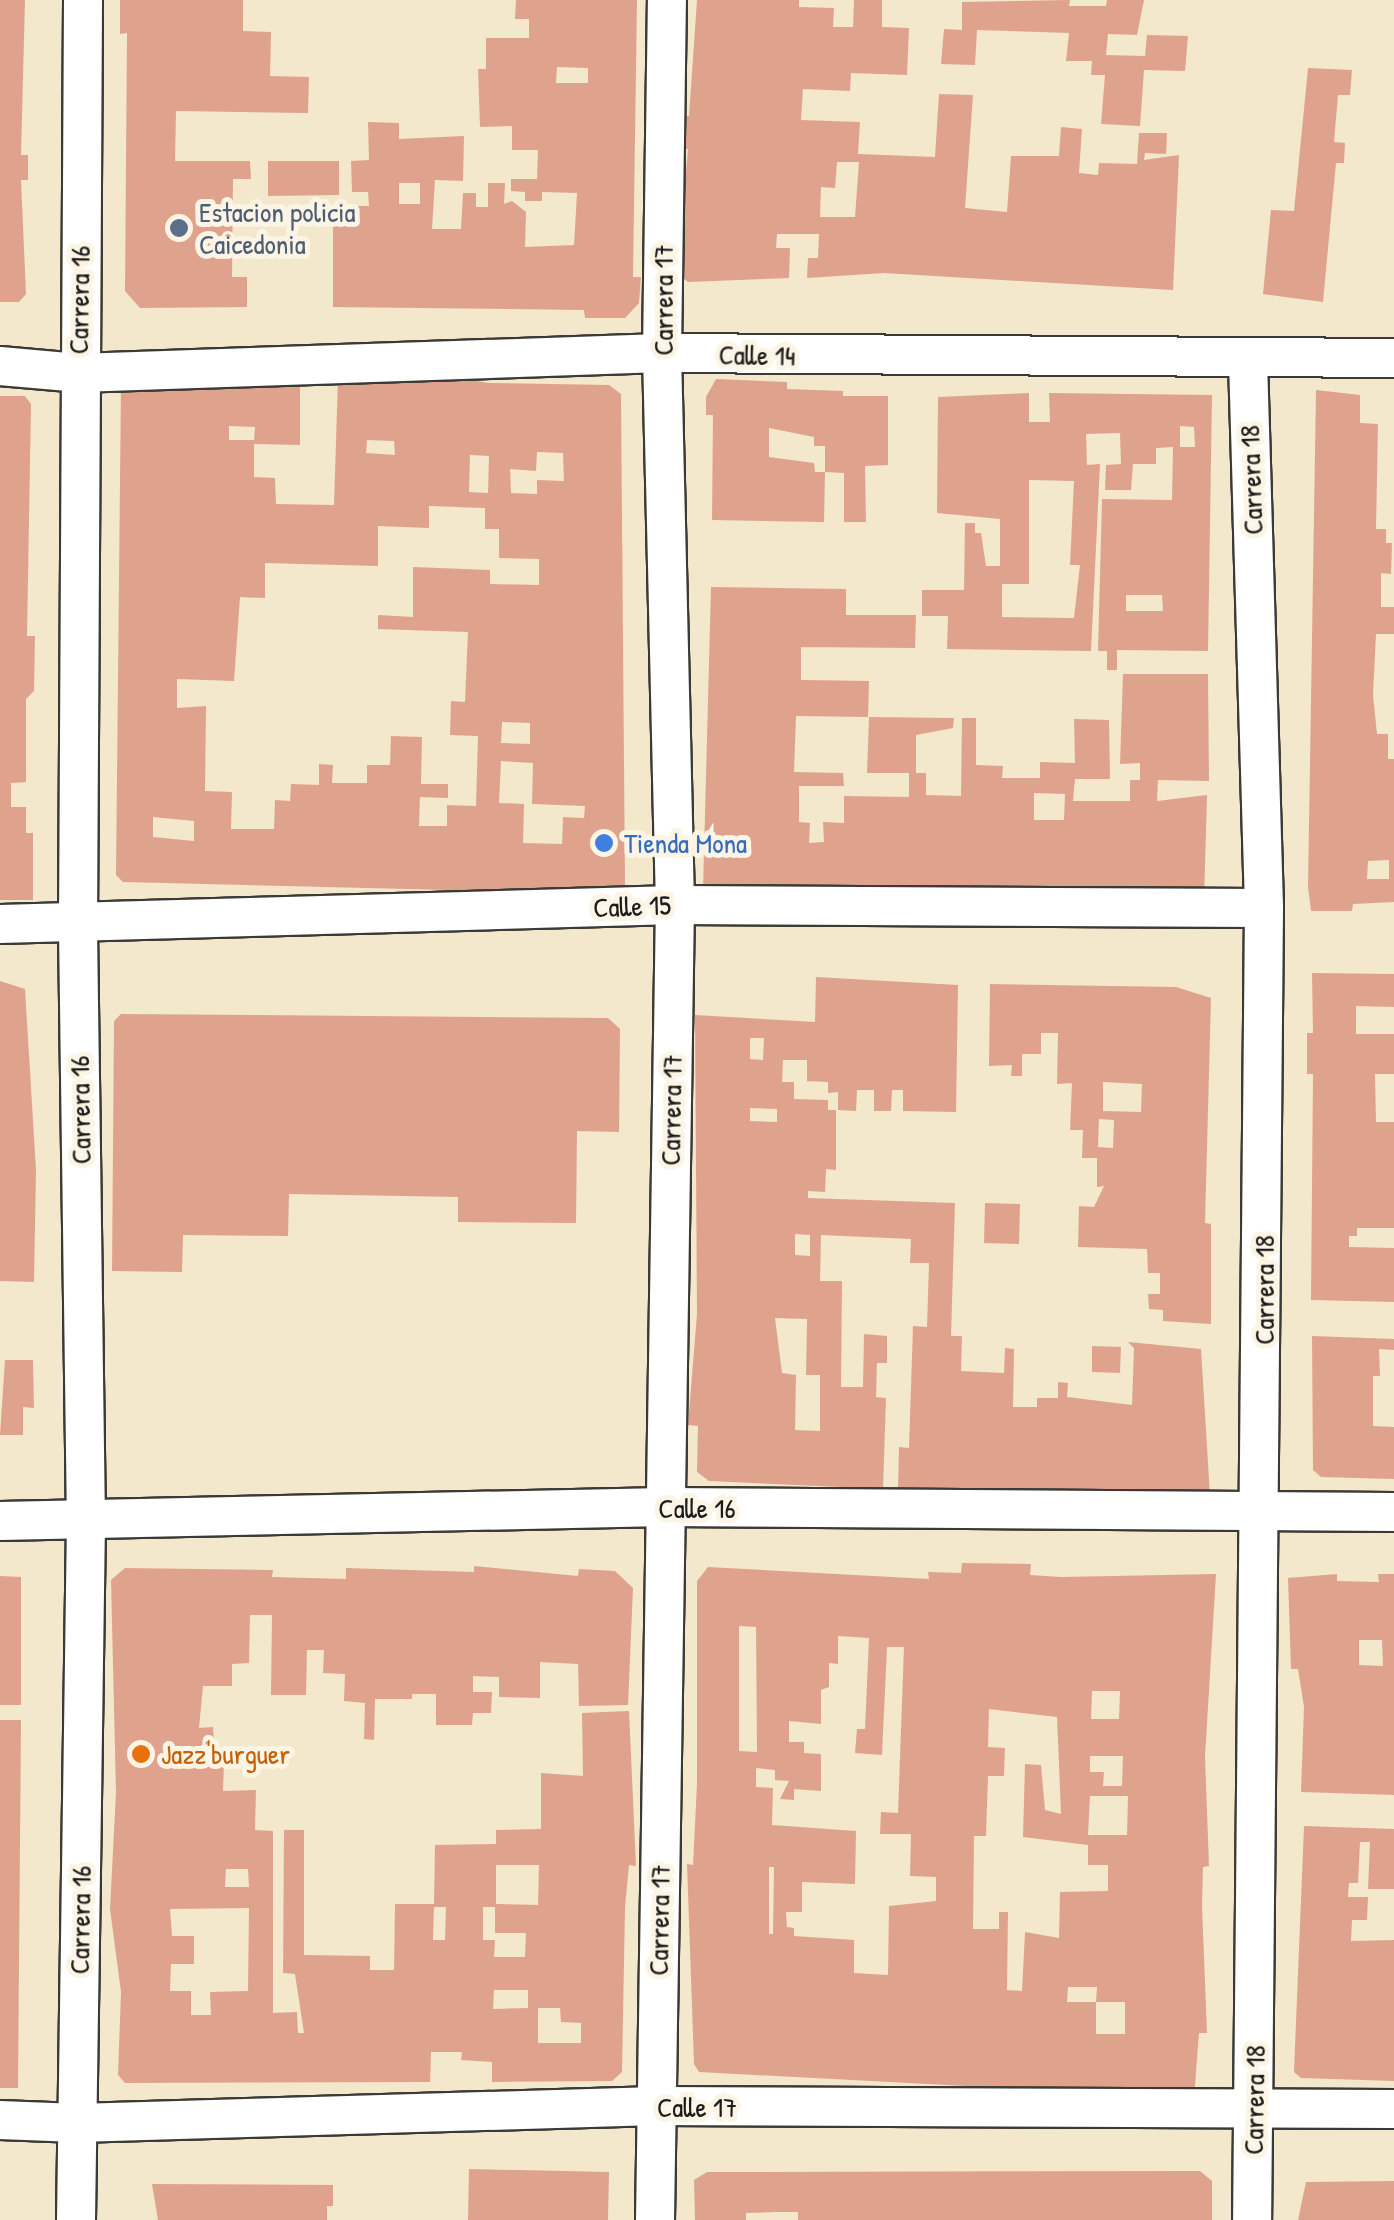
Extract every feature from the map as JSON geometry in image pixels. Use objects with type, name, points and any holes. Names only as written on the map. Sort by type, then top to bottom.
[{"type":"street","name":"Carrera 16","points":[[76,2220],[86,1524],[78,926],[83,0]]},
{"type":"street","name":"Carrera 17","points":[[655,2220],[675,904],[662,353],[667,0]]},
{"type":"street","name":"Calle 14","points":[[0,366],[78,374],[662,353],[1248,361],[1394,358]]},
{"type":"street","name":"Carrera 18","points":[[1248,361],[1264,908],[1264,1511],[1252,2220]]},
{"type":"street","name":"Calle 15","points":[[0,924],[78,926],[675,904],[1264,908]]},
{"type":"street","name":"Calle 16","points":[[0,1521],[86,1524],[665,1508],[1394,1512]]},
{"type":"street","name":"Calle 17","points":[[0,2120],[77,2123],[657,2106],[1254,2112],[1394,2109]]},
{"type":"building","points":[[0,0],[25,0],[21,155],[28,155],[28,180],[21,180],[26,294],[19,302],[0,302]]},
{"type":"building","points":[[120,0],[243,0],[243,31],[271,32],[270,76],[309,77],[308,113],[176,111],[175,161],[250,161],[251,179],[233,179],[232,277],[247,277],[247,307],[140,308],[125,291],[127,33],[120,34]]},
{"type":"building","points":[[516,0],[637,0],[633,277],[641,277],[639,303],[625,318],[585,318],[584,310],[333,307],[333,206],[369,206],[368,192],[352,192],[351,161],[369,160],[368,122],[399,123],[399,139],[464,136],[463,181],[435,180],[432,229],[461,229],[463,193],[476,193],[476,207],[488,207],[488,183],[505,183],[504,204],[512,201],[526,212],[525,247],[574,245],[577,193],[542,192],[542,201],[525,201],[525,192],[511,191],[511,179],[537,179],[538,150],[512,150],[512,126],[480,127],[478,69],[486,69],[486,38],[529,38],[529,19],[515,19]],"holes":[[[557,67],[588,68],[588,83],[556,83]],[[399,183],[420,183],[420,204],[399,204]]]},
{"type":"building","points":[[697,0],[799,0],[799,7],[834,8],[833,27],[853,27],[854,0],[882,0],[882,27],[909,28],[907,75],[851,73],[850,91],[803,89],[801,120],[860,122],[858,154],[935,157],[939,94],[973,95],[965,208],[1007,212],[1011,156],[1059,156],[1061,127],[1082,129],[1079,173],[1098,175],[1099,163],[1137,164],[1139,133],[1167,133],[1166,154],[1145,153],[1144,160],[1179,155],[1173,290],[884,273],[807,278],[808,258],[818,258],[819,234],[777,234],[776,248],[790,248],[789,278],[688,282],[675,272],[684,214],[677,214],[678,183],[685,183],[688,149],[681,149],[682,116],[689,116]],"holes":[[[837,162],[859,162],[855,217],[820,217],[821,187],[835,188]]]},
{"type":"building","points":[[1070,0],[1069,6],[1144,0],[1137,35],[1108,34],[1106,55],[1145,56],[1147,35],[1188,36],[1185,71],[1144,70],[1140,126],[1101,124],[1105,75],[1091,75],[1092,61],[1066,61],[1069,33],[977,30],[975,65],[941,64],[944,29],[962,30],[962,2]]},
{"type":"building","points":[[1308,68],[1352,70],[1350,95],[1338,95],[1334,142],[1345,143],[1344,163],[1336,163],[1323,302],[1263,294],[1271,210],[1294,211]]},
{"type":"building","points":[[268,161],[339,161],[339,195],[268,196]]},
{"type":"building","points":[[443,375],[488,383],[609,385],[621,394],[625,885],[613,894],[123,882],[116,875],[121,383],[300,377],[300,445],[254,444],[254,477],[275,478],[276,504],[334,505],[338,378],[444,382]],"holes":[[[229,426],[255,427],[254,440],[229,440]],[[367,440],[394,441],[395,455],[366,453]],[[537,452],[563,453],[564,481],[537,480],[537,494],[511,493],[510,469],[536,471]],[[470,455],[489,456],[488,493],[469,492]],[[429,506],[485,508],[485,529],[499,529],[499,558],[539,559],[539,585],[490,584],[490,570],[413,567],[413,617],[378,615],[378,629],[468,632],[465,702],[451,701],[450,735],[478,736],[476,806],[447,805],[447,826],[419,826],[420,797],[448,798],[448,784],[421,784],[422,737],[391,736],[390,765],[367,765],[367,783],[332,783],[333,765],[319,764],[319,785],[291,784],[290,801],[275,800],[274,829],[231,829],[232,792],[205,791],[206,706],[177,708],[177,679],[234,681],[240,597],[265,598],[265,563],[378,566],[378,526],[429,528]],[[502,722],[530,723],[530,744],[501,743]],[[501,761],[533,763],[532,804],[585,806],[584,818],[563,817],[562,844],[523,843],[524,804],[499,803]],[[153,817],[194,821],[194,841],[153,837]]]},
{"type":"building","points":[[716,379],[787,382],[787,389],[843,391],[843,396],[888,396],[888,465],[865,466],[866,522],[844,522],[844,473],[825,472],[824,522],[712,520],[713,415],[706,415],[706,397]],"holes":[[[769,428],[814,437],[814,446],[825,446],[825,472],[815,472],[814,463],[769,457]]]},
{"type":"building","points":[[1316,390],[1360,395],[1360,423],[1378,424],[1376,529],[1386,529],[1386,543],[1392,543],[1391,574],[1381,573],[1381,607],[1394,607],[1394,634],[1376,634],[1373,695],[1377,734],[1388,734],[1388,759],[1394,759],[1394,902],[1353,904],[1352,911],[1311,911],[1308,887]],"holes":[[[1389,860],[1389,879],[1367,879],[1368,861]]]},
{"type":"building","points":[[1029,393],[1029,422],[1050,422],[1049,393],[1212,395],[1208,651],[1117,650],[1117,670],[1107,670],[1107,651],[1098,651],[1102,499],[1172,500],[1173,447],[1156,448],[1156,464],[1133,464],[1131,490],[1105,490],[1106,465],[1121,464],[1120,433],[1086,434],[1087,465],[1100,464],[1091,651],[947,649],[948,616],[922,616],[922,590],[964,590],[965,523],[975,523],[975,533],[981,533],[986,566],[1000,566],[1000,519],[937,513],[938,397]],"holes":[[[1180,426],[1194,427],[1195,447],[1180,447]],[[1029,480],[1074,481],[1070,565],[1080,565],[1074,618],[1002,617],[1002,584],[1029,584]],[[1126,595],[1162,595],[1163,611],[1126,611]]]},
{"type":"building","points":[[0,396],[25,396],[31,404],[27,636],[35,636],[34,691],[26,699],[26,782],[11,783],[11,807],[26,807],[26,833],[33,833],[33,900],[0,900]]},
{"type":"building","points":[[711,587],[846,589],[846,615],[916,615],[915,648],[801,647],[801,680],[869,681],[868,717],[796,716],[794,772],[843,773],[844,786],[799,786],[799,822],[810,823],[809,843],[824,842],[823,822],[844,823],[844,796],[909,797],[909,773],[867,773],[869,717],[954,718],[953,728],[916,735],[916,773],[926,773],[926,795],[961,796],[962,718],[976,718],[976,765],[1003,766],[1002,778],[1040,778],[1040,762],[1075,763],[1074,719],[1109,720],[1110,779],[1075,779],[1073,801],[1130,801],[1130,780],[1140,780],[1140,763],[1120,764],[1123,674],[1208,674],[1209,781],[1158,780],[1157,801],[1207,795],[1204,900],[703,890]],"holes":[[[1034,793],[1065,794],[1064,820],[1034,820]]]},
{"type":"building","points":[[1312,973],[1394,974],[1394,1007],[1356,1006],[1356,1034],[1394,1034],[1394,1074],[1375,1074],[1376,1122],[1394,1122],[1394,1228],[1357,1228],[1357,1236],[1349,1236],[1349,1247],[1394,1248],[1394,1302],[1311,1300],[1313,1074],[1307,1074],[1307,1033],[1313,1033]]},
{"type":"building","points":[[816,977],[958,985],[956,1112],[903,1111],[903,1090],[892,1090],[891,1111],[874,1111],[874,1090],[857,1090],[856,1111],[838,1110],[838,1092],[828,1093],[828,1082],[807,1081],[807,1060],[783,1060],[782,1082],[794,1082],[794,1099],[828,1100],[828,1110],[836,1110],[836,1170],[826,1169],[825,1192],[808,1191],[808,1198],[955,1203],[951,1336],[962,1336],[961,1371],[1004,1373],[1005,1348],[1014,1349],[1013,1407],[1037,1407],[1037,1398],[1058,1398],[1058,1382],[1068,1383],[1067,1397],[1132,1405],[1134,1348],[1128,1342],[1201,1349],[1210,1496],[898,1490],[899,1447],[909,1448],[913,1326],[927,1327],[929,1263],[910,1263],[911,1239],[821,1235],[820,1281],[842,1281],[841,1387],[863,1387],[864,1334],[887,1336],[887,1363],[877,1363],[876,1397],[886,1398],[883,1489],[709,1481],[697,1472],[698,1426],[688,1425],[697,1314],[695,1015],[815,1022]],"holes":[[[750,1038],[764,1038],[763,1060],[750,1059]],[[750,1108],[777,1109],[777,1122],[750,1121]],[[795,1234],[810,1235],[810,1256],[795,1255]],[[775,1318],[807,1319],[806,1375],[820,1375],[820,1431],[795,1430],[796,1375],[782,1373]]]},
{"type":"building","points":[[0,981],[25,989],[36,1170],[34,1282],[0,1281]]},
{"type":"building","points":[[990,984],[1176,987],[1211,998],[1205,1223],[1211,1224],[1211,1324],[1163,1321],[1163,1310],[1149,1309],[1148,1294],[1160,1294],[1160,1273],[1148,1273],[1147,1249],[1078,1247],[1079,1206],[1094,1207],[1104,1186],[1097,1187],[1097,1158],[1082,1158],[1083,1130],[1070,1130],[1072,1083],[1057,1084],[1058,1033],[1041,1033],[1041,1054],[1022,1054],[1022,1076],[1011,1076],[1012,1065],[989,1066]],"holes":[[[1103,1082],[1142,1084],[1141,1112],[1103,1111]],[[1099,1119],[1114,1120],[1113,1148],[1098,1147]]]},
{"type":"building","points":[[121,1014],[608,1018],[620,1029],[619,1132],[577,1131],[576,1223],[458,1222],[458,1197],[289,1194],[288,1236],[183,1235],[182,1272],[112,1271],[114,1021]]},
{"type":"building","points":[[985,1203],[1020,1204],[1019,1244],[984,1243]]},
{"type":"building","points":[[1312,1336],[1394,1339],[1394,1350],[1379,1349],[1380,1376],[1373,1376],[1373,1426],[1394,1427],[1394,1479],[1321,1477],[1313,1470]]},
{"type":"building","points":[[1092,1346],[1121,1347],[1120,1373],[1092,1372]]},
{"type":"building","points":[[5,1360],[33,1360],[34,1408],[23,1407],[23,1435],[0,1435]]},
{"type":"building","points":[[962,1563],[1031,1564],[1030,1575],[1061,1577],[1216,1574],[1205,1757],[1209,1866],[1203,1867],[1202,1906],[1207,2033],[1199,2033],[1194,2098],[699,2072],[694,2064],[687,1864],[693,1865],[697,1784],[697,1581],[708,1567],[929,1579],[928,1572],[961,1573]],"holes":[[[739,1626],[756,1627],[757,1752],[739,1751]],[[838,1636],[869,1638],[865,1729],[857,1729],[855,1753],[882,1755],[887,1647],[904,1647],[898,1813],[881,1812],[880,1834],[911,1834],[910,1876],[936,1877],[936,1901],[889,1906],[888,1975],[854,1973],[854,1940],[794,1936],[794,1928],[787,1927],[786,1912],[802,1912],[802,1882],[855,1884],[856,1831],[772,1825],[773,1788],[756,1787],[756,1768],[775,1770],[775,1780],[789,1781],[780,1799],[794,1800],[794,1789],[821,1791],[821,1754],[804,1753],[804,1742],[789,1742],[789,1721],[821,1724],[821,1690],[829,1687],[829,1663],[838,1664]],[[1092,1691],[1120,1691],[1119,1719],[1091,1719]],[[989,1709],[1057,1717],[1061,1814],[1045,1810],[1041,1765],[1025,1764],[1023,1837],[1088,1845],[1088,1865],[1108,1865],[1108,1891],[1060,1892],[1059,1938],[1025,1932],[1022,1991],[1007,1990],[1008,1912],[999,1912],[999,1929],[973,1929],[974,1836],[986,1836],[988,1776],[1004,1776],[1005,1748],[988,1747]],[[1090,1756],[1123,1756],[1122,1786],[1103,1786],[1104,1772],[1090,1772]],[[1090,1796],[1128,1796],[1127,1835],[1088,1835]],[[769,1867],[774,1867],[773,1934],[769,1934]],[[1068,1987],[1097,1987],[1096,2002],[1067,2002]],[[1096,2002],[1125,2002],[1125,2034],[1096,2034]]]},
{"type":"building","points":[[474,1566],[578,1576],[579,1569],[615,1571],[633,1588],[628,1705],[579,1706],[578,1664],[540,1662],[540,1698],[499,1697],[499,1677],[473,1676],[473,1692],[492,1692],[491,1713],[473,1713],[472,1725],[436,1725],[436,1694],[412,1694],[412,1699],[375,1699],[374,1740],[364,1739],[365,1703],[344,1701],[345,1674],[323,1673],[324,1650],[307,1650],[306,1695],[271,1695],[272,1615],[250,1615],[249,1663],[232,1664],[232,1686],[203,1686],[199,1728],[213,1727],[214,1745],[201,1745],[200,1764],[224,1763],[223,1791],[256,1790],[255,1830],[273,1831],[273,2013],[297,2012],[298,2033],[304,2033],[295,1974],[283,1973],[284,1830],[304,1830],[304,1955],[370,1956],[370,1970],[394,1970],[395,1904],[434,1904],[435,1845],[496,1844],[496,1830],[541,1829],[541,1773],[583,1776],[582,1713],[629,1711],[636,1866],[629,1865],[625,1907],[622,2072],[612,2081],[492,2082],[492,2062],[461,2060],[462,2052],[431,2052],[430,2082],[125,2083],[118,2075],[121,1992],[110,1909],[116,1792],[111,1580],[125,1568],[273,1570],[272,1577],[346,1579],[346,1568],[474,1572]],"holes":[[[496,1865],[539,1865],[538,1905],[496,1904]],[[226,1869],[248,1869],[249,1887],[225,1887]],[[434,1907],[446,1907],[445,1940],[433,1940]],[[483,1907],[495,1907],[495,1933],[526,1933],[525,1957],[494,1957],[495,1940],[483,1940]],[[249,1908],[248,1991],[210,1992],[211,2015],[191,2015],[191,1991],[170,1991],[171,1964],[194,1964],[194,1936],[172,1936],[170,1909]],[[494,1990],[528,1990],[528,2008],[493,2009]],[[538,2008],[560,2008],[561,2022],[581,2023],[581,2043],[538,2043]]]},
{"type":"building","points":[[1337,1574],[1337,1581],[1379,1582],[1378,1574],[1394,1574],[1394,1795],[1301,1792],[1304,1707],[1298,1669],[1291,1669],[1288,1578]],"holes":[[[1359,1640],[1382,1640],[1383,1666],[1359,1665]]]},
{"type":"building","points":[[0,1576],[21,1577],[21,1705],[0,1705]]},
{"type":"building","points":[[0,1720],[21,1720],[18,2088],[0,2088]]},
{"type":"building","points":[[1304,1826],[1394,1829],[1394,1889],[1368,1889],[1370,1842],[1360,1842],[1358,1883],[1349,1883],[1348,1897],[1368,1897],[1367,1920],[1352,1920],[1351,1941],[1394,1940],[1394,2081],[1301,2078],[1294,2072]]},
{"type":"building","points":[[469,2169],[609,2172],[608,2220],[468,2220]]},
{"type":"building","points":[[1200,2171],[1212,2181],[1212,2220],[798,2220],[798,2212],[776,2212],[746,2213],[746,2220],[695,2220],[694,2180],[707,2172]]},
{"type":"building","points":[[1394,2181],[1394,2220],[1298,2220],[1306,2182]]},
{"type":"building","points":[[152,2184],[333,2185],[333,2206],[327,2206],[327,2220],[158,2220]]},
{"type":"place","name":"Estacion policia Caicedonia","points":[[179,228]]},
{"type":"place","name":"Tienda Mona","points":[[604,843]]},
{"type":"place","name":"Jazz'burguer","points":[[141,1754]]}]
